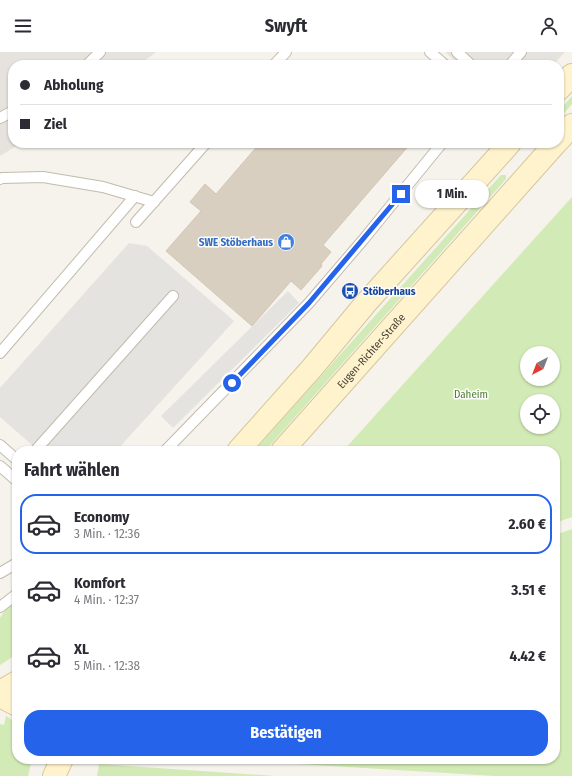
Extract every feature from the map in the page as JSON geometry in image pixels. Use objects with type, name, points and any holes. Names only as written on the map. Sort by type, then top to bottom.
[{"type":"main road","points":[[564,84],[572,75]]},
{"type":"main road","points":[[564,134],[572,125]]},
{"type":"main road","points":[[242,446],[312,368],[366,303],[506,148]]},
{"type":"main road","name":"Eugen-Richter-Straße","points":[[286,446],[552,148]]},
{"type":"main road","points":[[0,692],[12,685]]},
{"type":"main road","points":[[0,696],[12,702]]},
{"type":"main road","points":[[52,764],[54,776]]},
{"type":"main road","points":[[54,776],[60,764]]},
{"type":"lane","points":[[92,60],[100,52]]},
{"type":"lane","points":[[279,60],[286,52]]},
{"type":"lane","points":[[430,52],[439,60]]},
{"type":"lane","points":[[457,52],[466,60]]},
{"type":"lane","points":[[514,60],[521,52]]},
{"type":"lane","points":[[136,222],[202,148]]},
{"type":"lane","points":[[170,446],[309,303],[363,240],[438,148]]},
{"type":"lane","points":[[0,179],[43,177],[102,187],[154,202]]},
{"type":"lane","points":[[0,353],[135,196]]},
{"type":"lane","points":[[39,446],[173,296]]},
{"type":"lane","points":[[0,445],[12,456]]},
{"type":"lane","points":[[0,466],[12,477]]},
{"type":"lane","points":[[0,573],[12,566]]},
{"type":"lane","points":[[0,607],[12,598]]},
{"type":"shaded area","points":[[0,52],[156,52],[146,60],[8,60],[8,148],[13,148],[0,156]]},
{"type":"shaded area","points":[[445,52],[565,52],[558,60],[454,60]]},
{"type":"shaded area","points":[[535,52],[556,52],[549,60],[528,60]]},
{"type":"shaded area","points":[[129,243],[147,246],[234,321],[121,446],[33,446],[0,417],[0,388]]},
{"type":"shaded area","points":[[288,291],[299,303],[173,428],[161,416]]},
{"type":"green space","points":[[572,96],[572,104],[564,113],[564,105]]},
{"type":"green space","points":[[501,175],[506,175],[506,179],[269,446],[258,446]]},
{"type":"green space","name":"Daheim","points":[[572,197],[572,517],[560,521],[560,446],[348,446]]},
{"type":"green space","points":[[572,529],[572,776],[496,776],[298,764],[560,764],[560,533]]},
{"type":"green space","points":[[12,605],[12,657],[0,665],[0,618],[6,609]]},
{"type":"green space","points":[[6,716],[12,720],[12,764],[31,764],[28,776],[0,776],[0,724],[4,725]]},
{"type":"green space","points":[[99,764],[276,776],[97,776]]},
{"type":"building","points":[[256,148],[407,148],[323,245],[331,252],[321,264],[322,266],[301,290],[291,281],[252,326],[166,251],[201,211],[190,202],[205,184],[216,194]]},
{"type":"place","name":"SWE Stöberhaus","points":[[286,242]]},
{"type":"place","name":"Stöberhaus","points":[[350,291]]},
{"type":"route","points":[[232,383],[309,303],[401,194]]}]
